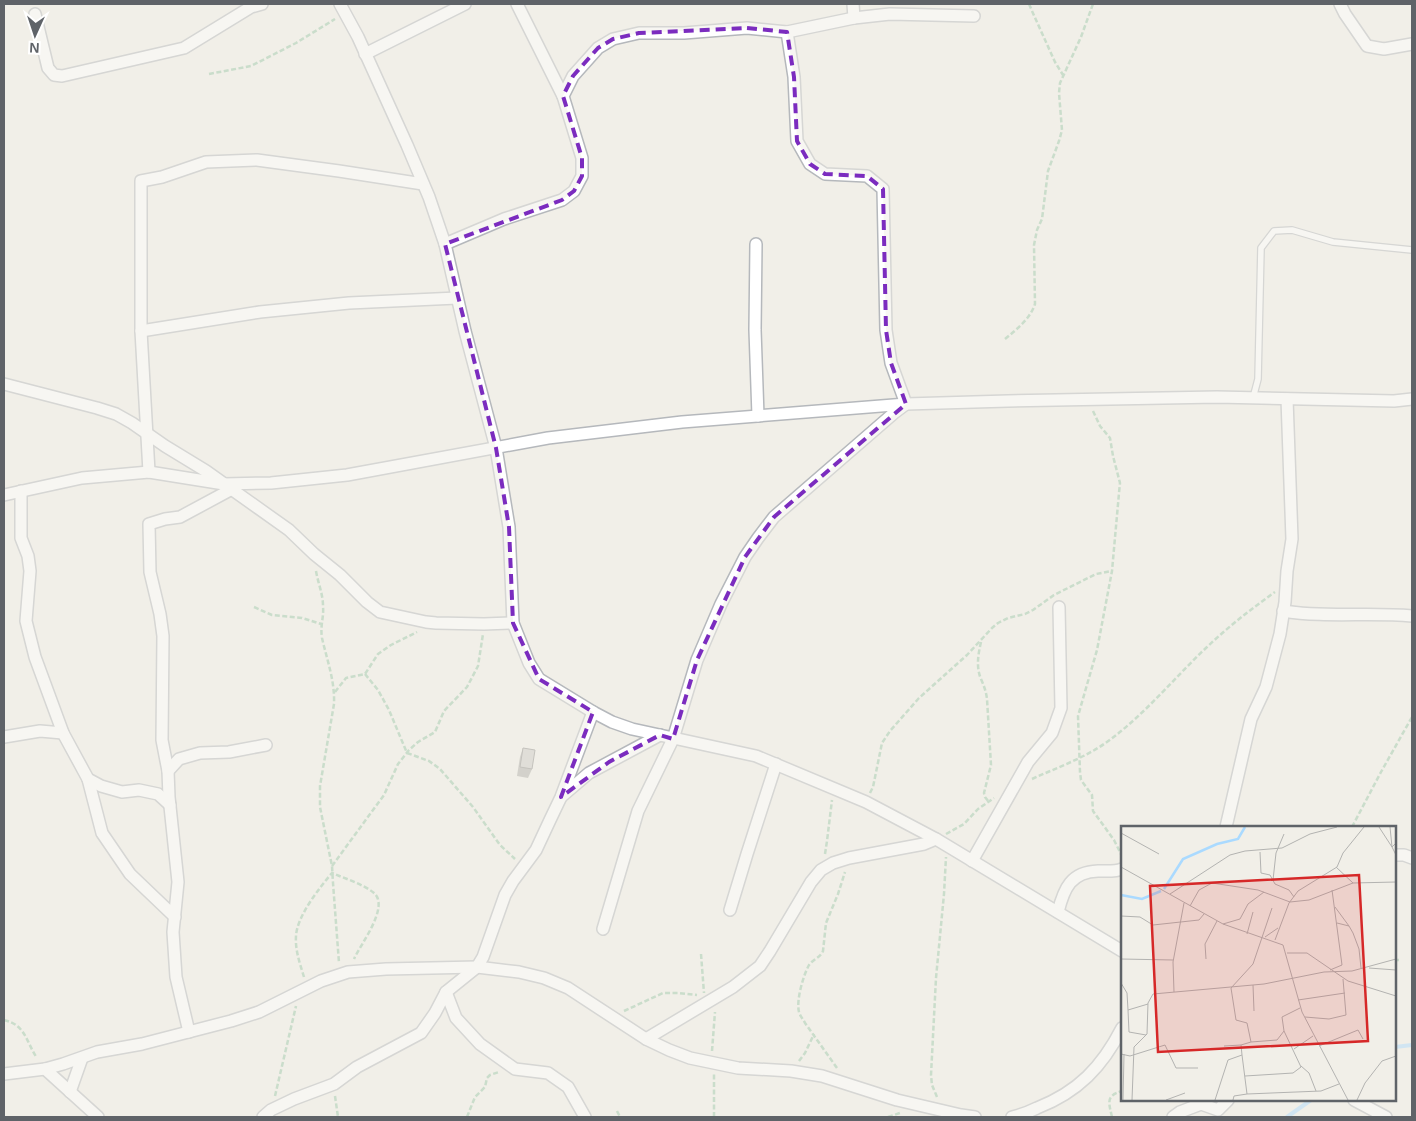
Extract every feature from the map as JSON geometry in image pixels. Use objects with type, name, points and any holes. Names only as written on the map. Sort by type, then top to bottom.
[{"type":"street","points":[[35,14],[48,68],[54,75],[62,76],[184,48],[252,7],[262,4]]},
{"type":"street","points":[[365,54],[465,4]]},
{"type":"street","points":[[445,244],[504,219],[562,200],[574,191],[582,176],[582,158],[563,96],[517,4]]},
{"type":"street","points":[[853,4],[854,18]]},
{"type":"street","points":[[1340,4],[1344,14],[1367,46],[1384,48],[1412,44]]},
{"type":"street","points":[[342,9],[365,54],[423,184],[445,244],[496,448],[509,527],[513,623],[529,663],[539,679],[612,722],[672,739],[756,756],[866,802],[941,842],[1121,950]]},
{"type":"street","points":[[563,96],[573,76],[598,48],[613,39],[639,33],[684,33],[747,28],[787,32],[854,18],[890,14],[974,16]]},
{"type":"street","points":[[787,32],[794,76],[797,141],[810,164],[825,174],[866,176],[883,189],[886,330],[891,363],[906,404]]},
{"type":"street","points":[[149,472],[141,331],[141,181],[162,177],[206,162],[257,160],[340,170],[423,184]]},
{"type":"street","points":[[756,244],[755,330],[758,416]]},
{"type":"street","points":[[141,331],[268,311],[349,303],[457,298]]},
{"type":"street","points":[[4,384],[116,414],[206,471],[288,530],[380,612],[436,623],[513,623]]},
{"type":"street","points":[[4,495],[82,478],[149,472],[228,487],[271,483],[347,475],[548,438],[682,422],[906,404],[1217,397],[1394,401],[1412,399]]},
{"type":"street","points":[[1226,826],[1251,719],[1266,687],[1280,634],[1292,540],[1287,399]]},
{"type":"street","points":[[602,929],[638,811],[672,739],[697,660],[721,604],[745,557],[774,517],[906,404]]},
{"type":"street","points":[[189,1032],[176,977],[173,932],[178,882],[168,771],[162,740],[163,636],[150,572],[149,524],[180,517],[228,487]]},
{"type":"street","points":[[21,491],[22,538],[28,556],[30,571],[26,621],[35,656],[63,732],[88,779],[102,833],[130,874],[175,917]]},
{"type":"street","points":[[972,861],[1028,762],[1052,733],[1061,708],[1059,606]]},
{"type":"street","points":[[1283,611],[1340,615],[1412,616]]},
{"type":"street","points":[[267,1114],[294,1099],[334,1084],[356,1067],[421,1033],[435,1013],[446,992],[477,967],[483,956],[505,895],[536,850],[560,797],[593,712]]},
{"type":"street","points":[[4,738],[40,731],[63,732]]},
{"type":"street","points":[[560,797],[589,773],[660,735]]},
{"type":"street","points":[[168,771],[179,759],[200,753],[229,752],[266,745]]},
{"type":"street","points":[[730,910],[776,764]]},
{"type":"street","points":[[88,779],[101,786],[122,792],[139,790],[158,794],[170,806]]},
{"type":"street","points":[[646,1039],[733,987],[760,966],[811,882],[821,870],[833,863],[848,858],[941,842]]},
{"type":"street","points":[[1396,855],[1412,858]]},
{"type":"street","points":[[1058,912],[1062,896],[1078,875],[1095,871],[1121,869]]},
{"type":"street","points":[[4,1074],[45,1069],[98,1052],[142,1044],[259,1012],[321,981],[344,974],[386,969],[477,967],[519,972],[544,978],[568,988],[646,1039],[690,1058],[738,1068],[791,1071],[822,1076],[897,1100],[975,1117]]},
{"type":"street","points":[[446,992],[456,1018],[480,1044],[515,1069],[548,1073],[568,1087],[583,1116]]},
{"type":"street","points":[[1012,1117],[1047,1105],[1076,1088],[1104,1058],[1121,1030]]},
{"type":"street","points":[[70,1092],[82,1058]]},
{"type":"street","points":[[45,1069],[98,1117]]},
{"type":"street","points":[[1173,1117],[1180,1112],[1201,1104],[1218,1110],[1227,1101]]},
{"type":"street","points":[[1356,1101],[1386,1117]]},
{"type":"lane","points":[[1253,398],[1258,379],[1261,248],[1274,231],[1292,230],[1333,242],[1412,250]]},
{"type":"path","points":[[1029,4],[1055,62],[1063,75]]},
{"type":"path","points":[[1005,339],[1028,318],[1035,304],[1035,236],[1042,219],[1048,171],[1060,141],[1062,130],[1059,93],[1063,75],[1077,46],[1092,4]]},
{"type":"path","points":[[209,74],[251,66],[296,43],[342,9]]},
{"type":"path","points":[[1088,399],[1097,420],[1110,438],[1120,483],[1112,571],[1097,650],[1078,716],[1081,780],[1092,796],[1093,811],[1114,840],[1121,854]]},
{"type":"path","points":[[314,554],[323,598],[322,636],[334,693],[320,786],[320,807],[332,866],[344,974]]},
{"type":"path","points":[[866,802],[873,787],[882,743],[890,731],[919,698],[982,640],[992,628],[1008,618],[1033,610],[1059,592],[1096,574],[1112,571]]},
{"type":"path","points":[[949,1112],[935,1093],[931,1075],[936,969],[946,873],[941,842],[964,824],[988,801],[1081,757],[1105,743],[1130,723],[1172,684],[1206,648],[1248,611],[1286,584]]},
{"type":"path","points":[[254,607],[272,615],[302,618],[321,624]]},
{"type":"path","points":[[334,693],[346,678],[366,674],[378,654],[384,649],[436,623]]},
{"type":"path","points":[[332,866],[384,795],[398,764],[418,742],[435,732],[444,711],[467,687],[478,666],[484,624]]},
{"type":"path","points":[[982,640],[978,662],[981,679],[986,689],[992,765],[984,793],[988,801]]},
{"type":"path","points":[[366,674],[389,710],[407,753],[428,761],[440,769],[472,806],[500,845],[523,868]]},
{"type":"path","points":[[1353,826],[1412,717]]},
{"type":"path","points":[[821,870],[827,841],[833,789]]},
{"type":"path","points":[[848,858],[838,894],[826,923],[822,954],[813,960],[809,966],[798,1010],[800,1016],[849,1084]]},
{"type":"path","points":[[332,873],[368,889],[379,900],[376,919],[344,974]]},
{"type":"path","points":[[267,1114],[303,990],[296,947],[297,929],[315,894],[332,873]]},
{"type":"path","points":[[612,1018],[635,1005],[663,993],[704,997],[702,954]]},
{"type":"path","points":[[714,1117],[715,1079],[712,1063],[716,996]]},
{"type":"path","points":[[4,1020],[22,1030],[45,1069]]},
{"type":"path","points":[[791,1071],[805,1053],[814,1034]]},
{"type":"path","points":[[467,1117],[475,1097],[485,1087],[487,1078],[490,1075],[504,1070],[515,1069]]},
{"type":"path","points":[[334,1084],[338,1117]]},
{"type":"path","points":[[1112,1117],[1110,1098],[1113,1094],[1121,1091]]},
{"type":"path","points":[[617,1111],[620,1117]]},
{"type":"highlighted area","points":[[747,28],[787,32],[794,77],[797,141],[810,164],[825,174],[867,176],[883,189],[886,330],[891,363],[906,404],[774,517],[745,557],[697,660],[673,739],[660,735],[609,762],[561,797],[593,712],[539,679],[513,623],[509,527],[496,448],[445,244],[562,200],[574,191],[582,176],[582,158],[563,96],[573,76],[598,48],[613,39],[639,33]]},
{"type":"building","points":[[523,748],[535,750],[532,769],[520,767]]},
{"type":"waterway","points":[[1396,1047],[1412,1045]]},
{"type":"waterway","points":[[1287,1117],[1310,1101]]}]
